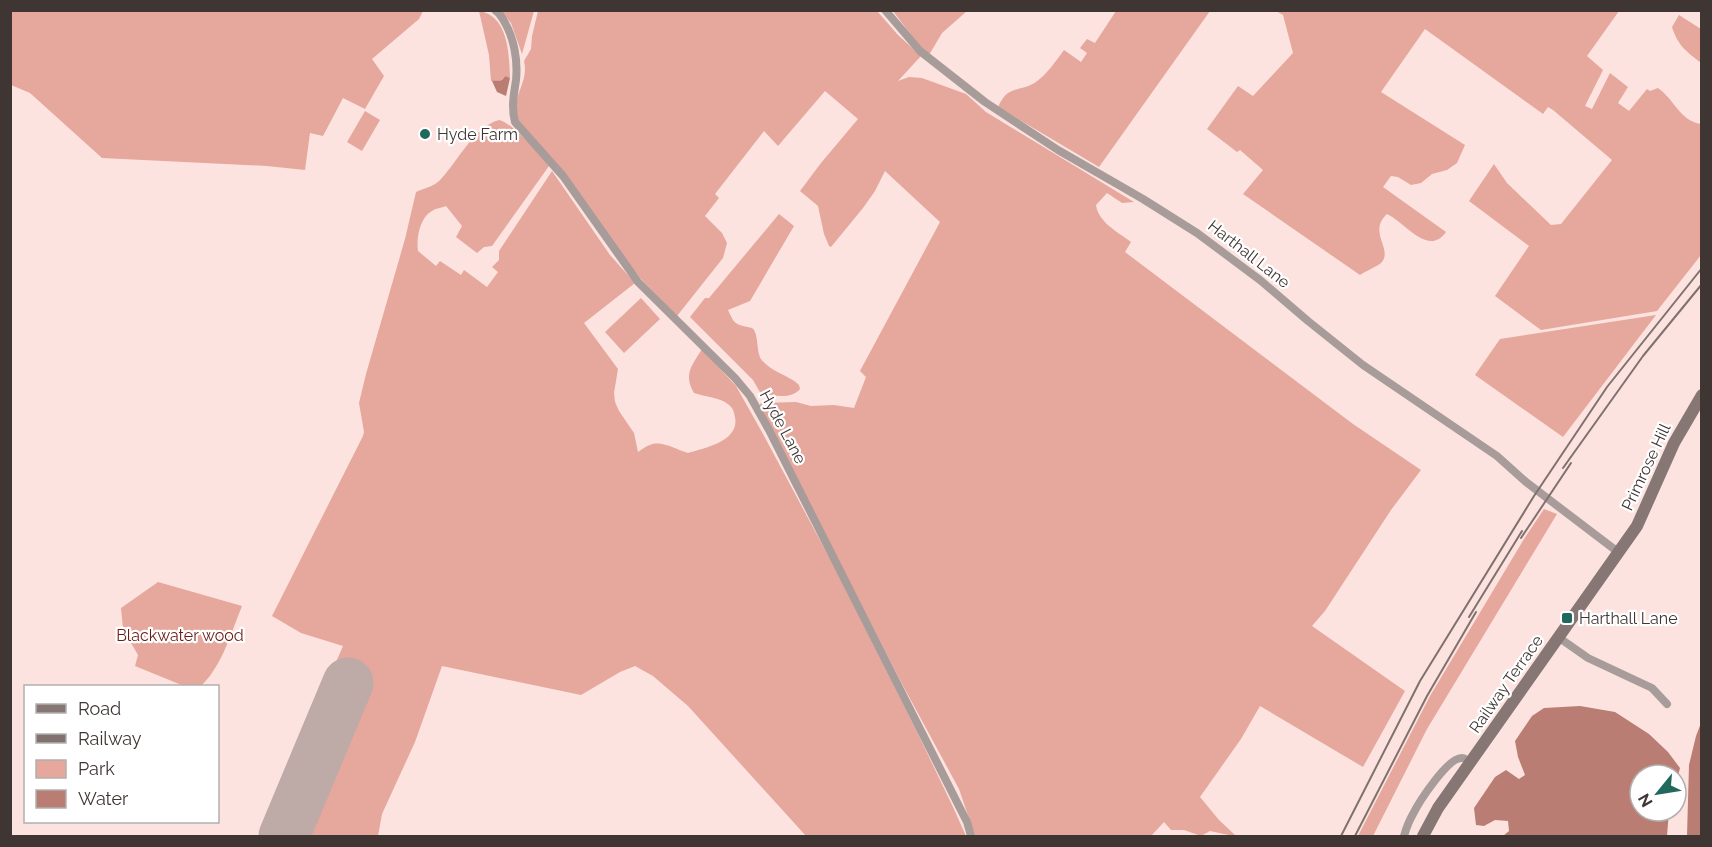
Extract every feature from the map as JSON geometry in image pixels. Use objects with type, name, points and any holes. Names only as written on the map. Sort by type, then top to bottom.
[{"type":"street","name":"Hyde Lane","points":[[495,10],[499,12],[509,28],[514,49],[516,70],[513,114],[515,122],[563,176],[638,282],[735,378],[750,396],[962,812],[971,837]]},
{"type":"street","name":"Harthall Lane","points":[[885,10],[920,51],[985,102],[1058,150],[1197,232],[1260,280],[1363,365],[1497,456],[1526,482],[1618,552]]},
{"type":"street","name":"Primrose Hill","points":[[1618,552],[1637,526],[1674,443],[1701,395]]},
{"type":"street","name":"Railway Terrace","points":[[1423,837],[1438,808],[1618,552]]},
{"type":"street","points":[[1558,637],[1588,658],[1652,688],[1667,704]]},
{"type":"street","points":[[1404,837],[1411,817],[1437,778],[1454,760],[1464,758],[1470,762]]},
{"type":"green space","points":[[10,11],[423,11],[419,19],[372,59],[384,76],[365,109],[343,98],[323,136],[310,133],[305,170],[102,158],[30,93],[11,85]]},
{"type":"green space","points":[[479,11],[489,14],[502,28],[508,48],[510,78],[505,76],[500,81],[491,81],[489,55]]},
{"type":"green space","points":[[501,11],[534,11],[522,54],[511,23]]},
{"type":"green space","points":[[538,11],[877,11],[921,56],[898,81],[909,77],[922,78],[966,94],[986,112],[1134,202],[1122,203],[1107,193],[1096,205],[1100,217],[1131,242],[1125,252],[1353,424],[1421,470],[1391,510],[1325,611],[1312,626],[1405,691],[1363,767],[1260,706],[1241,739],[1200,797],[1235,835],[1233,836],[1210,831],[1201,836],[1184,830],[1171,830],[1164,822],[1151,836],[975,836],[959,789],[901,682],[759,406],[761,403],[796,402],[811,406],[834,405],[854,408],[866,377],[860,371],[940,222],[885,171],[863,208],[831,247],[829,246],[818,206],[800,191],[858,119],[825,91],[778,146],[764,131],[715,194],[719,198],[705,216],[722,233],[727,243],[723,258],[677,316],[641,279],[520,125],[516,107],[517,99],[524,77],[524,61],[531,49]]},
{"type":"green space","points":[[893,11],[967,11],[942,33],[929,55],[920,47]]},
{"type":"green space","points":[[1116,11],[1210,11],[1099,167],[998,107],[1010,92],[1040,79],[1064,50],[1081,62],[1087,53],[1080,48],[1087,39],[1095,43]]},
{"type":"green space","points":[[1276,11],[1619,11],[1587,56],[1603,70],[1585,106],[1592,109],[1610,73],[1628,87],[1618,103],[1629,111],[1647,89],[1650,91],[1658,88],[1682,114],[1701,124],[1701,255],[1657,311],[1541,330],[1495,296],[1529,246],[1469,201],[1494,164],[1507,183],[1551,225],[1561,224],[1612,160],[1553,110],[1548,107],[1543,114],[1425,29],[1381,92],[1465,145],[1457,163],[1447,170],[1432,174],[1421,183],[1411,185],[1398,177],[1391,176],[1383,187],[1446,232],[1439,239],[1424,240],[1387,214],[1379,227],[1385,252],[1384,258],[1381,263],[1360,275],[1243,194],[1263,170],[1240,150],[1237,152],[1207,129],[1238,86],[1253,96],[1293,53],[1283,15]]},
{"type":"green space","points":[[1679,15],[1701,29],[1701,63],[1683,48],[1674,34],[1672,27]]},
{"type":"green space","points":[[365,111],[380,120],[362,151],[347,142]]},
{"type":"green space","points":[[499,120],[518,133],[549,166],[492,246],[484,247],[477,253],[456,237],[462,226],[446,206],[434,210],[424,218],[418,234],[418,251],[436,266],[440,261],[461,275],[464,270],[487,287],[498,272],[492,267],[499,260],[499,251],[552,171],[610,255],[635,283],[584,323],[618,369],[614,393],[615,402],[634,433],[638,452],[648,446],[659,444],[688,453],[720,442],[732,432],[735,417],[730,406],[721,400],[694,393],[691,387],[690,370],[702,349],[736,386],[763,434],[830,559],[917,732],[966,836],[806,836],[688,706],[653,676],[635,666],[620,672],[581,695],[442,666],[415,742],[382,814],[378,836],[260,836],[343,646],[301,633],[272,616],[363,436],[359,403],[416,192],[439,181],[474,137]]},
{"type":"green space","points":[[779,214],[794,226],[750,301],[728,310],[735,322],[754,330],[761,359],[799,385],[800,389],[792,395],[782,396],[761,394],[753,380],[690,317],[705,298],[709,298]]},
{"type":"green space","points":[[641,298],[660,319],[624,353],[605,332]]},
{"type":"green space","points":[[1656,315],[1563,437],[1475,375],[1500,339]]},
{"type":"green space","points":[[1544,509],[1557,514],[1427,729],[1373,836],[1358,836],[1430,696]]},
{"type":"green space","name":"Blackwater wood","points":[[158,582],[242,606],[215,669],[202,685],[182,685],[135,666],[138,655],[123,629],[121,608]]},
{"type":"water","points":[[505,76],[510,78],[506,96],[497,92],[492,81],[501,80]]},
{"type":"water","points":[[1580,706],[1615,712],[1649,734],[1668,752],[1676,763],[1628,763],[1628,823],[1668,823],[1667,836],[1503,836],[1509,831],[1508,821],[1495,820],[1484,826],[1476,825],[1474,808],[1495,777],[1506,770],[1519,779],[1525,775],[1515,741],[1532,716],[1544,708]]},
{"type":"water","points":[[1701,723],[1701,836],[1687,836],[1689,765]]},
{"type":"runway","points":[[284,836],[348,683]]},
{"type":"railway","points":[[1341,836],[1420,681],[1534,496],[1607,387],[1702,268]]},
{"type":"railway","points":[[1563,468],[1643,356],[1702,284]]},
{"type":"railway","points":[[1521,538],[1571,463]]},
{"type":"railway","points":[[1469,617],[1522,531]]},
{"type":"railway","points":[[1355,836],[1427,696],[1476,612]]},
{"type":"place","name":"Hyde Farm","points":[[425,134]]},
{"type":"place","name":"Harthall Lane","points":[[1567,618]]}]
